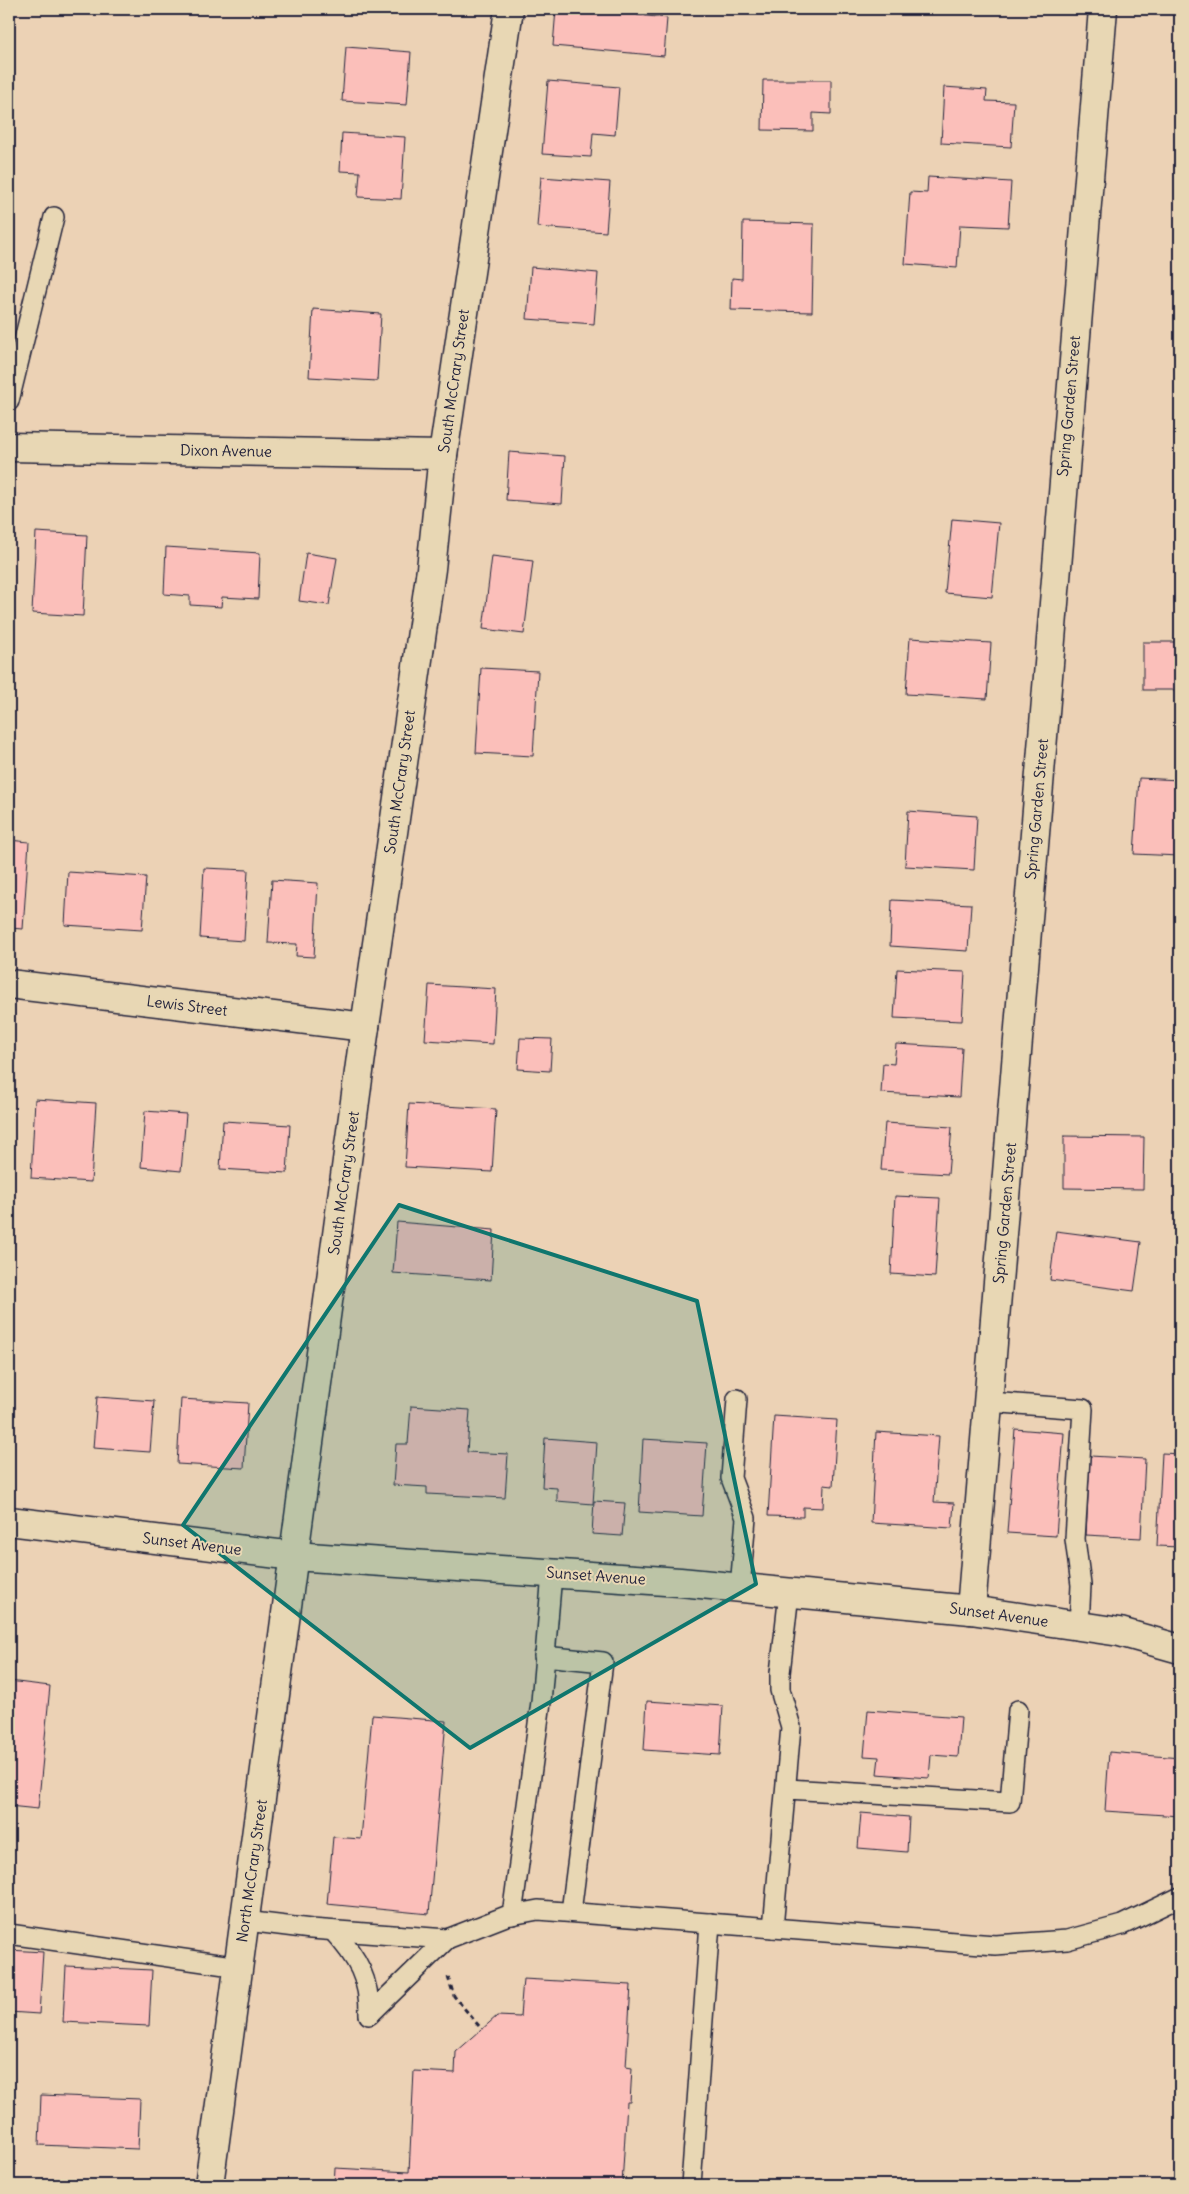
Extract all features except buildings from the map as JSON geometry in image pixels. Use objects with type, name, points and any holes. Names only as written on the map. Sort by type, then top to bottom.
[{"type":"street","name":"South McCrary Street","points":[[294,1556],[365,1027],[431,569],[444,455],[509,9]]},
{"type":"street","name":"Spring Garden Street","points":[[971,1610],[1102,9]]},
{"type":"street","name":"Dixon Avenue","points":[[9,447],[444,455]]},
{"type":"street","name":"Lewis Street","points":[[9,984],[365,1027]]},
{"type":"street","name":"Sunset Avenue","points":[[9,1521],[294,1556],[740,1588],[971,1610],[1120,1632],[1180,1649]]},
{"type":"street","name":"North McCrary Street","points":[[209,2185],[294,1556]]},
{"type":"lane","points":[[9,401],[54,217]]},
{"type":"lane","points":[[738,1399],[730,1478],[746,1518],[740,1588]]},
{"type":"lane","points":[[989,1402],[1084,1409],[1075,1539],[1082,1585],[1079,1626]]},
{"type":"lane","points":[[512,1915],[541,1702],[552,1574]]},
{"type":"lane","points":[[773,1928],[787,1789],[791,1727],[780,1690],[780,1673],[789,1593]]},
{"type":"lane","points":[[544,1656],[603,1662],[571,1912]]},
{"type":"lane","points":[[787,1789],[1010,1802],[1018,1710]]},
{"type":"lane","points":[[333,1931],[351,1950],[363,1975],[369,1996],[369,2015],[448,1939],[512,1915],[538,1910],[995,1945],[1058,1941],[1122,1925],[1180,1897]]},
{"type":"lane","points":[[246,1921],[333,1931],[448,1939]]},
{"type":"lane","points":[[690,2185],[710,1923]]},
{"type":"lane","points":[[9,1934],[239,1967]]},
{"type":"path","points":[[448,1974],[454,1996],[479,2026]]},
{"type":"highlighted area","points":[[399,1205],[697,1301],[756,1584],[470,1748],[183,1525]]}]
